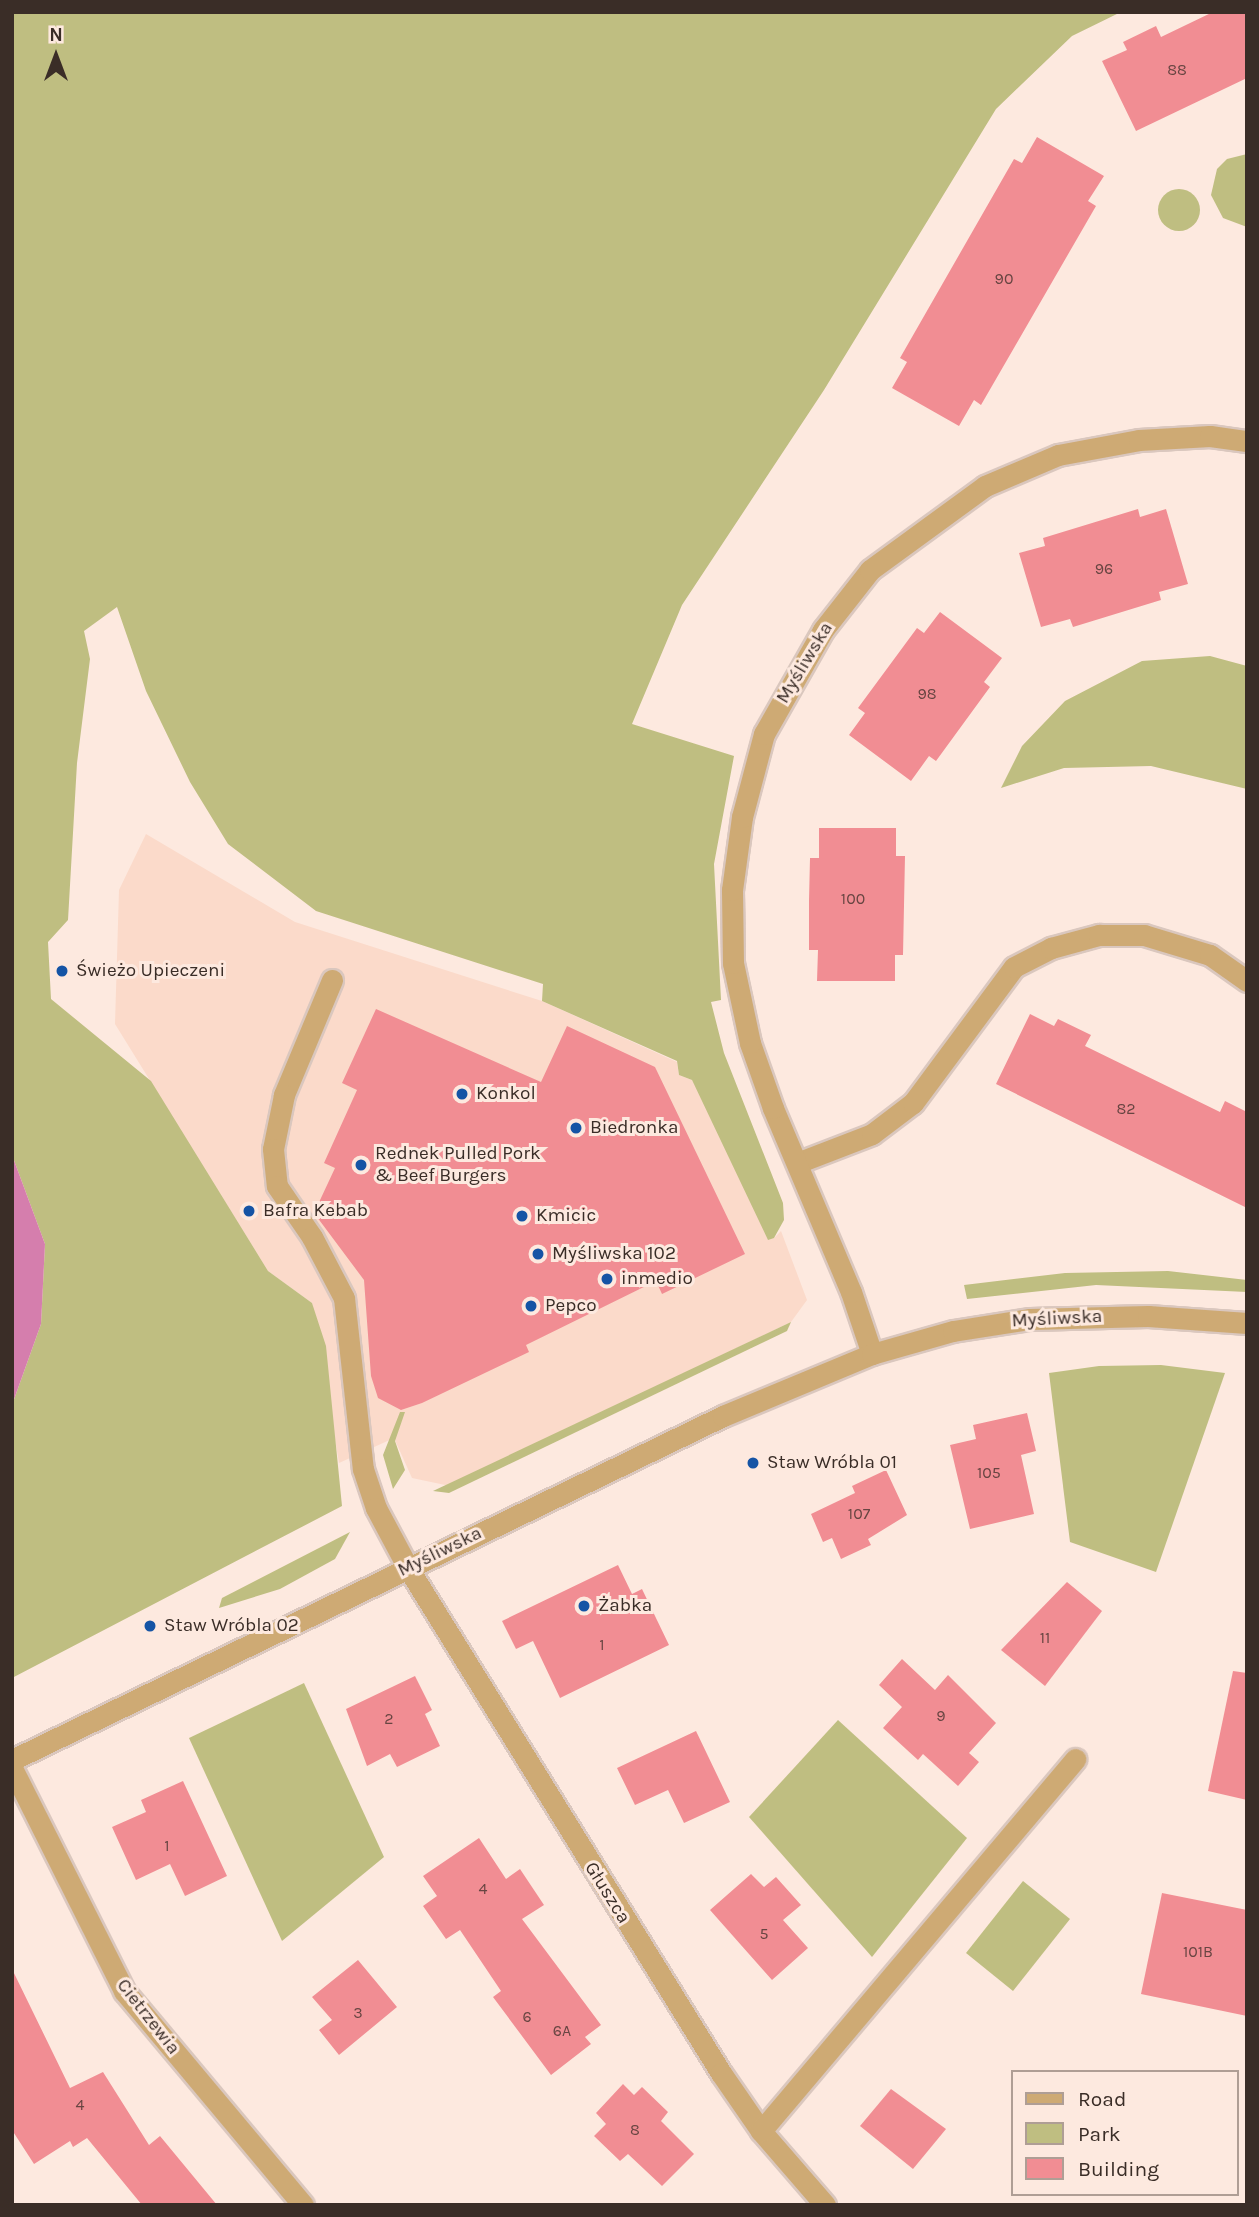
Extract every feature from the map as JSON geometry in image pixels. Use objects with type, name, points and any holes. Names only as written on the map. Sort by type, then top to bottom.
[{"type":"street","name":"Myśliwska","points":[[872,1354],[851,1292],[750,1043],[733,963],[732,890],[742,817],[764,734],[823,630],[870,570],[985,486],[1058,456],[1139,440],[1210,436],[1247,440]]},
{"type":"street","points":[[797,1163],[872,1134],[913,1103],[1014,967],[1051,948],[1099,935],[1144,935],[1210,955],[1247,981]]},
{"type":"street","name":"Głuszca","points":[[332,980],[284,1095],[273,1149],[277,1186],[312,1237],[344,1298],[363,1469],[376,1508],[450,1642],[761,2131],[825,2205]]},
{"type":"street","name":"Myśliwska","points":[[12,1759],[723,1416],[872,1354],[953,1331],[1030,1319],[1148,1316],[1247,1322]]},
{"type":"street","points":[[761,2131],[1076,1759]]},
{"type":"street","name":"Cietrzewia","points":[[12,1768],[124,1991],[303,2205]]},
{"type":"shaded area","points":[[146,834],[295,922],[542,1001],[677,1062],[679,1075],[692,1080],[774,1238],[781,1231],[807,1300],[791,1322],[450,1486],[412,1478],[394,1438],[339,1463],[312,1303],[268,1271],[115,1024],[119,890]]},
{"type":"shaded area","points":[[12,1155],[45,1244],[41,1324],[12,1405]]},
{"type":"green space","points":[[12,12],[1121,12],[1072,36],[996,109],[824,390],[682,605],[632,724],[734,756],[714,864],[721,1000],[711,1002],[724,1053],[783,1203],[784,1220],[774,1238],[768,1240],[692,1080],[679,1075],[677,1061],[542,1001],[543,984],[316,911],[228,844],[190,782],[146,691],[117,607],[84,631],[90,659],[77,763],[68,920],[48,942],[51,999],[151,1081],[268,1271],[312,1303],[326,1346],[342,1506],[12,1678],[12,1405],[41,1324],[45,1244],[12,1155]]},
{"type":"green space","points":[[1247,154],[1247,227],[1223,218],[1211,195],[1217,169],[1227,159]]},
{"type":"green space","points":[[1179,189],[1194,195],[1200,210],[1194,225],[1179,231],[1164,225],[1158,210],[1164,195]]},
{"type":"green space","points":[[1210,656],[1247,666],[1247,789],[1151,766],[1064,768],[1001,788],[1022,746],[1065,701],[1142,661]]},
{"type":"green space","points":[[1168,1271],[1247,1280],[1247,1292],[1096,1285],[967,1299],[964,1285],[1065,1273]]},
{"type":"green space","points":[[791,1322],[787,1331],[449,1493],[433,1491]]},
{"type":"green space","points":[[1161,1365],[1225,1373],[1156,1572],[1070,1542],[1049,1373],[1099,1366]]},
{"type":"green space","points":[[400,1412],[405,1412],[395,1441],[405,1470],[393,1489],[383,1455]]},
{"type":"green space","points":[[350,1532],[335,1559],[280,1589],[219,1608],[222,1598]]},
{"type":"green space","points":[[304,1683],[384,1857],[282,1941],[189,1738]]},
{"type":"green space","points":[[838,1720],[967,1838],[872,1957],[749,1817]]},
{"type":"green space","points":[[1023,1881],[1070,1919],[1013,1991],[966,1953]]},
{"type":"building","points":[[1213,12],[1247,12],[1247,78],[1136,131],[1102,61],[1127,50],[1123,42],[1156,26],[1161,37]]},
{"type":"building","points":[[1037,137],[1104,176],[1088,201],[1096,206],[981,405],[974,400],[959,426],[892,388],[907,362],[900,358],[1014,159],[1022,163]]},
{"type":"building","points":[[1138,509],[1140,517],[1166,509],[1188,584],[1159,592],[1161,600],[1073,627],[1070,619],[1041,627],[1019,553],[1045,546],[1043,538]]},
{"type":"building","points":[[940,612],[1002,658],[984,682],[990,687],[936,761],[929,756],[911,781],[849,735],[865,713],[858,708],[917,628],[924,633]]},
{"type":"building","points":[[819,828],[896,828],[896,856],[905,856],[903,955],[895,955],[895,981],[817,981],[818,950],[809,950],[809,901],[810,858],[819,858]]},
{"type":"building","points":[[376,1009],[541,1082],[567,1026],[655,1067],[745,1254],[662,1294],[656,1281],[526,1345],[529,1352],[422,1403],[401,1410],[378,1398],[371,1376],[364,1280],[314,1213],[335,1168],[324,1163],[357,1090],[342,1083]]},
{"type":"building","points":[[1030,1014],[1054,1026],[1058,1019],[1091,1035],[1085,1046],[1220,1112],[1225,1101],[1247,1112],[1247,1208],[996,1084]]},
{"type":"building","points":[[1027,1413],[1036,1451],[1021,1455],[1034,1514],[970,1529],[950,1445],[976,1439],[973,1425]]},
{"type":"building","points":[[886,1470],[907,1515],[868,1539],[871,1545],[841,1559],[832,1538],[823,1542],[811,1514],[855,1493],[852,1486]]},
{"type":"building","points":[[618,1565],[632,1594],[642,1589],[669,1645],[560,1698],[533,1641],[516,1649],[502,1621]]},
{"type":"building","points":[[1067,1582],[1102,1611],[1045,1686],[1001,1650]]},
{"type":"building","points":[[902,1659],[935,1690],[948,1675],[996,1723],[969,1753],[979,1762],[958,1786],[923,1754],[918,1760],[883,1728],[902,1707],[879,1685]]},
{"type":"building","points":[[1233,1671],[1247,1673],[1247,1800],[1208,1791]]},
{"type":"building","points":[[415,1676],[432,1710],[425,1714],[440,1746],[397,1767],[390,1754],[367,1766],[346,1709]]},
{"type":"building","points":[[696,1731],[730,1802],[684,1823],[668,1790],[635,1805],[617,1768]]},
{"type":"building","points":[[183,1781],[227,1876],[185,1896],[170,1864],[136,1880],[112,1827],[146,1812],[141,1800]]},
{"type":"building","points":[[479,1838],[506,1879],[520,1869],[544,1905],[522,1919],[601,2025],[585,2037],[591,2044],[551,2075],[493,1997],[501,1991],[460,1930],[446,1939],[423,1906],[437,1896],[423,1876]]},
{"type":"building","points":[[751,1874],[764,1887],[776,1877],[801,1905],[783,1920],[808,1948],[772,1980],[710,1910]]},
{"type":"building","points":[[1162,1893],[1247,1910],[1247,2016],[1141,1994]]},
{"type":"building","points":[[358,1960],[397,2007],[339,2055],[319,2030],[332,2020],[312,1997]]},
{"type":"building","points":[[12,1969],[70,2088],[103,2072],[149,2145],[160,2136],[217,2205],[142,2205],[87,2138],[73,2147],[70,2141],[34,2164],[12,2130]]},
{"type":"building","points":[[623,2084],[634,2095],[642,2087],[668,2112],[661,2121],[694,2154],[662,2186],[628,2154],[620,2161],[594,2136],[606,2124],[596,2113]]},
{"type":"building","points":[[891,2089],[946,2129],[913,2169],[860,2126]]},
{"type":"place","name":"Świeżo Upieczeni","points":[[62,971]]},
{"type":"place","name":"Konkol","points":[[462,1094]]},
{"type":"place","name":"Biedronka","points":[[576,1128]]},
{"type":"place","name":"Rednek Pulled Pork & Beef Burgers","points":[[361,1165]]},
{"type":"place","name":"Bafra Kebab","points":[[249,1211]]},
{"type":"place","name":"Kmicic","points":[[522,1216]]},
{"type":"place","name":"Myśliwska 102","points":[[538,1254]]},
{"type":"place","name":"inmedio","points":[[607,1279]]},
{"type":"place","name":"Pepco","points":[[531,1306]]},
{"type":"place","name":"Staw Wróbla 01","points":[[753,1463]]},
{"type":"place","name":"Żabka","points":[[584,1606]]},
{"type":"place","name":"Staw Wróbla 02","points":[[150,1626]]}]
